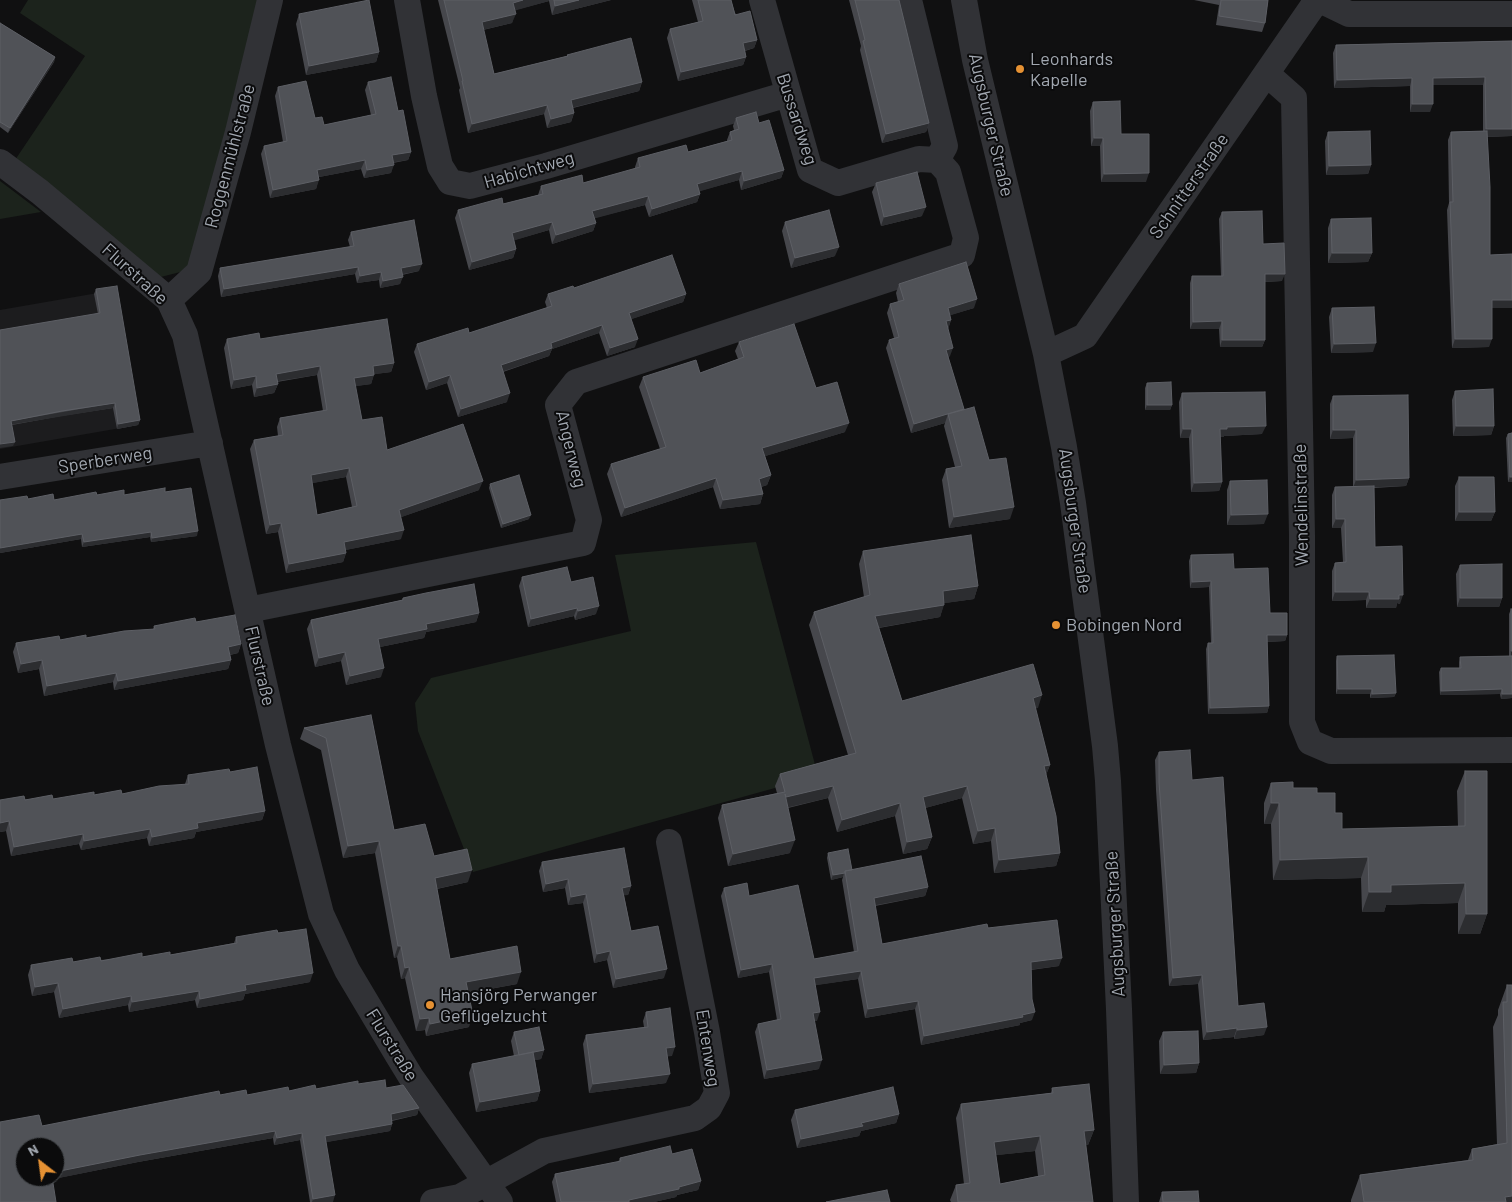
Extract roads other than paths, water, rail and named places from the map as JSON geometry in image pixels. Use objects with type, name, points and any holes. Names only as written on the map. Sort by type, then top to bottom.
[{"type":"street","name":"Roggenmühlstraße","points":[[169,300],[199,272],[238,132],[270,0]]},
{"type":"street","name":"Habichtweg","points":[[408,0],[424,96],[440,166],[450,182],[470,186],[546,166],[788,94]]},
{"type":"street","name":"Bussardweg","points":[[762,0],[810,170],[838,183],[919,160],[938,160]]},
{"type":"street","points":[[910,0],[945,146],[938,160]]},
{"type":"street","name":"Augsburger Straße","points":[[964,0],[976,60],[1046,354],[1072,493],[1105,746],[1119,1009],[1126,1202]]},
{"type":"street","points":[[1319,0],[1349,14],[1512,14]]},
{"type":"street","name":"Schnitterstraße","points":[[1046,354],[1085,336],[1319,0]]},
{"type":"street","name":"Wendelinstraße","points":[[1267,74],[1294,98],[1302,536],[1302,722],[1310,742],[1331,751],[1512,750]]},
{"type":"street","name":"Angerweg","points":[[248,610],[583,543],[589,520],[558,405],[576,382],[962,255],[966,238],[948,172],[938,160]]},
{"type":"street","name":"Flurstraße","points":[[0,162],[40,192],[169,300],[185,335],[278,744],[321,914],[347,970],[397,1054],[493,1193]]},
{"type":"street","name":"Sperberweg","points":[[0,477],[210,443]]},
{"type":"street","name":"Entenweg","points":[[433,1202],[493,1193],[544,1151],[695,1118],[709,1108],[717,1093],[707,1032],[669,842]]},
{"type":"place","name":"Leonhards Kapelle","points":[[1020,69]]},
{"type":"place","name":"Bobingen Nord","points":[[1056,625]]},
{"type":"place","name":"Hansjörg Perwanger Geflügelzucht","points":[[430,1005]]}]
